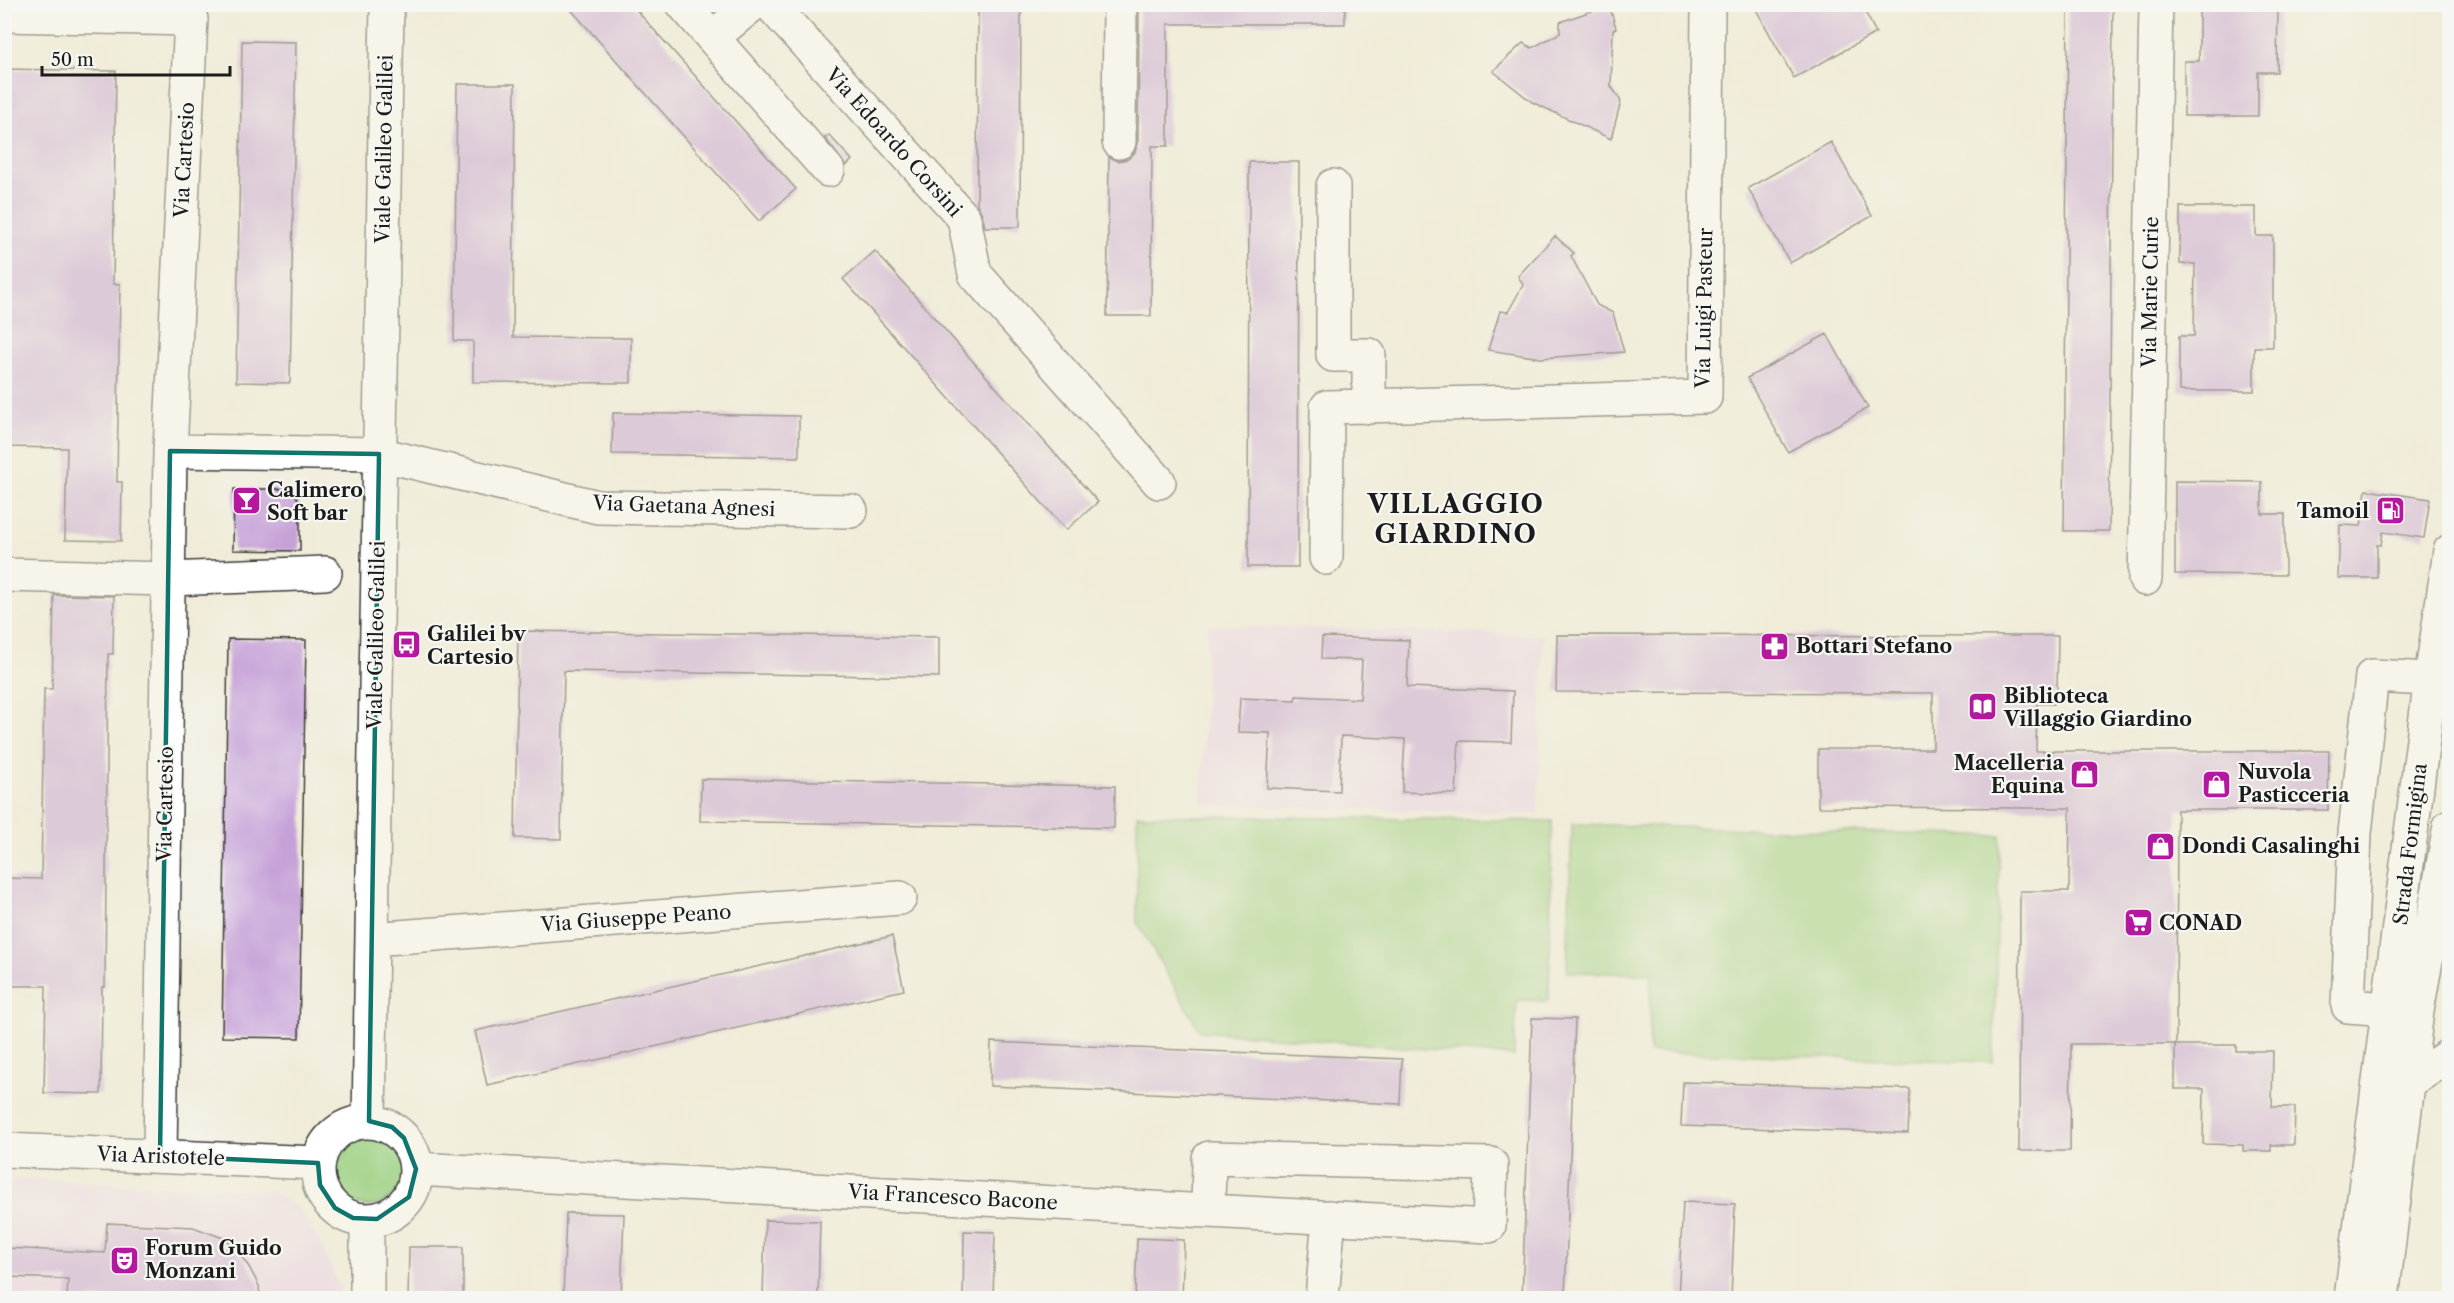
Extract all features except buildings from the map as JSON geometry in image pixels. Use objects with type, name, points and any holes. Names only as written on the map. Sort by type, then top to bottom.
[{"type":"street","name":"Viale Galileo Galilei","points":[[369,1121],[387,4]]},
{"type":"street","points":[[683,4],[828,170]]},
{"type":"street","points":[[714,37],[753,4]]},
{"type":"street","name":"Via Edoardo Corsini","points":[[770,4],[964,218],[975,274],[1159,482]]},
{"type":"street","points":[[1119,142],[1120,4]]},
{"type":"street","name":"Via Luigi Pasteur","points":[[1375,406],[1705,397],[1708,4]]},
{"type":"street","name":"Via Marie Curie","points":[[2145,579],[2156,4]]},
{"type":"street","name":"Via Cartesio","points":[[4,15],[191,19],[170,451],[160,1156]]},
{"type":"street","points":[[1326,558],[1327,407],[1375,406],[1369,355],[1333,355],[1334,186]]},
{"type":"street","points":[[170,451],[379,454]]},
{"type":"street","name":"Via Gaetana Agnesi","points":[[379,454],[598,507],[851,511]]},
{"type":"street","name":"Strada Formigina","points":[[2382,1299],[2362,1235],[2409,1082],[2404,1010],[2440,679],[2450,551]]},
{"type":"street","points":[[4,575],[168,579],[325,573]]},
{"type":"street","points":[[2404,1010],[2348,1006],[2355,833],[2372,676],[2440,679]]},
{"type":"street","name":"Strada Formigina","points":[[2352,1299],[2404,1010],[2450,826]]},
{"type":"street","name":"Via Giuseppe Peano","points":[[372,939],[900,898]]},
{"type":"street","points":[[2409,1082],[2450,1055]]},
{"type":"street","points":[[369,1121],[392,1127],[404,1138],[412,1149],[417,1169],[413,1188],[404,1204],[391,1214],[367,1220],[353,1218],[342,1213],[330,1203],[320,1185],[318,1163],[325,1145],[336,1132],[351,1124],[369,1121]]},
{"type":"street","name":"Via Aristotele","points":[[4,1150],[318,1163]]},
{"type":"street","name":"Via Francesco Bacone","points":[[417,1169],[1489,1226],[1491,1164],[1209,1158],[1208,1211]]},
{"type":"street","points":[[1322,1299],[1329,1217]]},
{"type":"street","points":[[367,1220],[367,1299]]},
{"type":"highlighted area","points":[[170,451],[379,454],[369,1121],[392,1127],[404,1138],[416,1169],[409,1197],[377,1219],[353,1218],[335,1208],[320,1185],[318,1163],[160,1156]]},
{"type":"shaded area","points":[[1207,625],[1543,635],[1538,814],[1202,805]]},
{"type":"shaded area","points":[[5,1178],[270,1191],[298,1206],[321,1245],[340,1288],[340,1298],[5,1298]]},
{"type":"green space","points":[[1137,815],[1552,821],[1549,1001],[1517,1000],[1514,1056],[1200,1031],[1137,922]]},
{"type":"green space","points":[[1572,824],[2000,836],[1993,1062],[1649,1052],[1651,974],[1567,972]]},
{"type":"green space","points":[[368,1136],[387,1142],[397,1152],[403,1171],[397,1190],[387,1200],[368,1206],[349,1200],[339,1190],[333,1171],[339,1152],[349,1142]]},
{"type":"place","name":"Calimero Soft bar","points":[[246,501]]},
{"type":"place","name":"Tamoil","points":[[2390,511]]},
{"type":"place","name":"Galilei bv Cartesio","points":[[406,645]]},
{"type":"place","name":"Bottari Stefano","points":[[1775,646]]},
{"type":"place","name":"Biblioteca Villaggio Giardino","points":[[1983,707]]},
{"type":"place","name":"Macelleria Equina","points":[[2085,775]]},
{"type":"place","name":"Nuvola Pasticceria","points":[[2217,784]]},
{"type":"place","name":"Dondi Casalinghi","points":[[2161,846]]},
{"type":"place","name":"CONAD","points":[[2138,923]]},
{"type":"place","name":"Forum Guido Monzani","points":[[124,1260]]},
{"type":"district","name":"VILLAGGIO GIARDINO","points":[[1456,519]]}]
